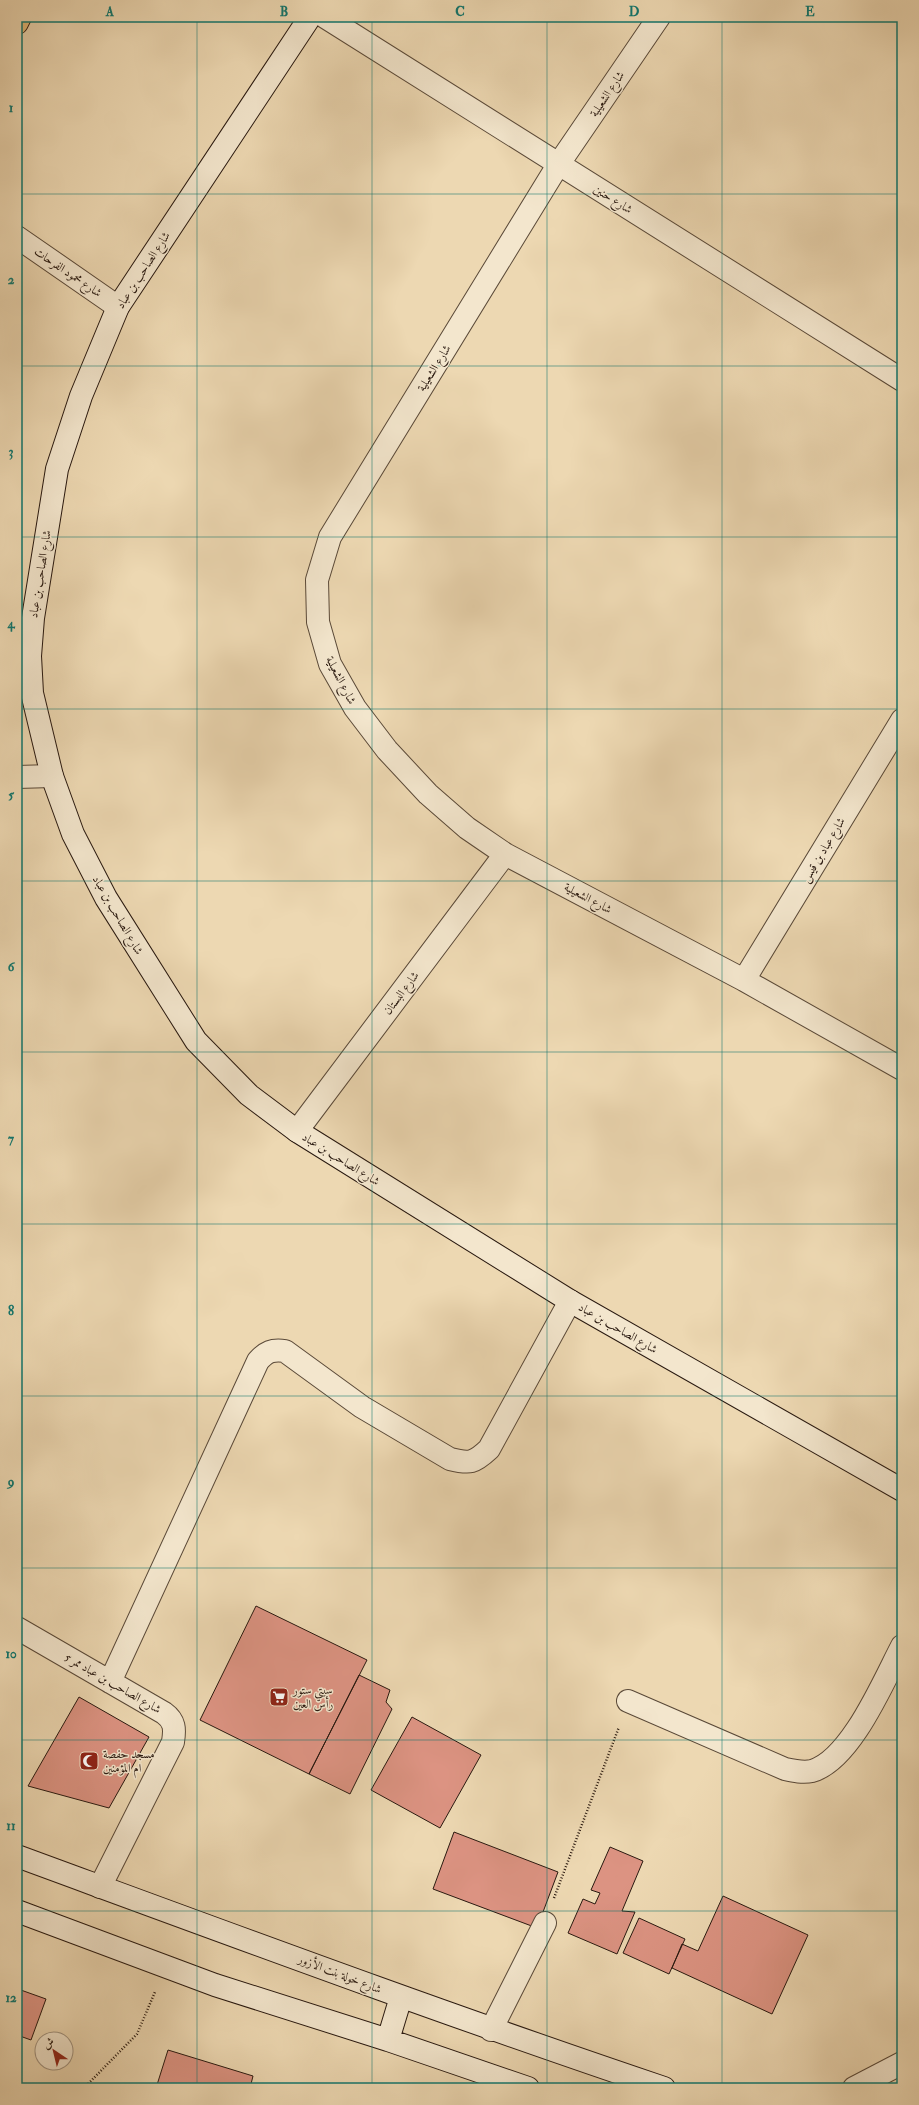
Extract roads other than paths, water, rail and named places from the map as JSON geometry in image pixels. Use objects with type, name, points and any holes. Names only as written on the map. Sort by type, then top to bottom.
[{"type":"highway","points":[[17,23],[20,17]]},
{"type":"street","name":"شارع الصاحب بن عباد","points":[[310,17],[118,307],[81,396],[57,469],[33,618],[30,656],[32,693],[52,776],[73,834],[106,898],[196,1041],[249,1095],[297,1131],[570,1301],[902,1490]]},
{"type":"street","name":"شارع حنين","points":[[325,17],[902,380]]},
{"type":"street","name":"شارع الشعيلية","points":[[659,17],[558,165],[330,537],[318,580],[318,622],[330,664],[355,708],[387,750],[428,794],[467,828],[505,854],[744,980],[902,1069]]},
{"type":"street","name":"شارع محمود الفرحات","points":[[17,237],[118,307]]},
{"type":"street","name":"شارع عباد بن قيس","points":[[744,980],[902,720]]},
{"type":"street","points":[[17,777],[52,776]]},
{"type":"street","name":"شارع البستان","points":[[297,1131],[505,854]]},
{"type":"street","points":[[110,1682],[258,1361],[265,1353],[276,1350],[284,1351],[362,1407],[450,1459],[466,1463],[477,1459],[489,1449],[570,1301]]},
{"type":"street","name":"شارع الصاحب بن عباد ممر 5","points":[[17,1628],[170,1717],[175,1727],[173,1742],[100,1887]]},
{"type":"street","points":[[628,1701],[785,1769],[803,1772],[812,1771],[822,1767],[834,1758],[854,1735],[902,1646]]},
{"type":"street","name":"شارع خولة بنت الأزور","points":[[17,1856],[491,2030],[664,2088]]},
{"type":"street","points":[[17,1911],[215,1985],[388,2040],[528,2088]]},
{"type":"street","points":[[491,2030],[545,1923]]},
{"type":"street","points":[[388,2040],[401,1997]]},
{"type":"street","points":[[854,2088],[902,2062]]},
{"type":"place","name":"سيتي ستور رأس العين","points":[[279,1697]]},
{"type":"place","name":"مسجد حفصة ام المؤمنين","points":[[89,1761]]}]
